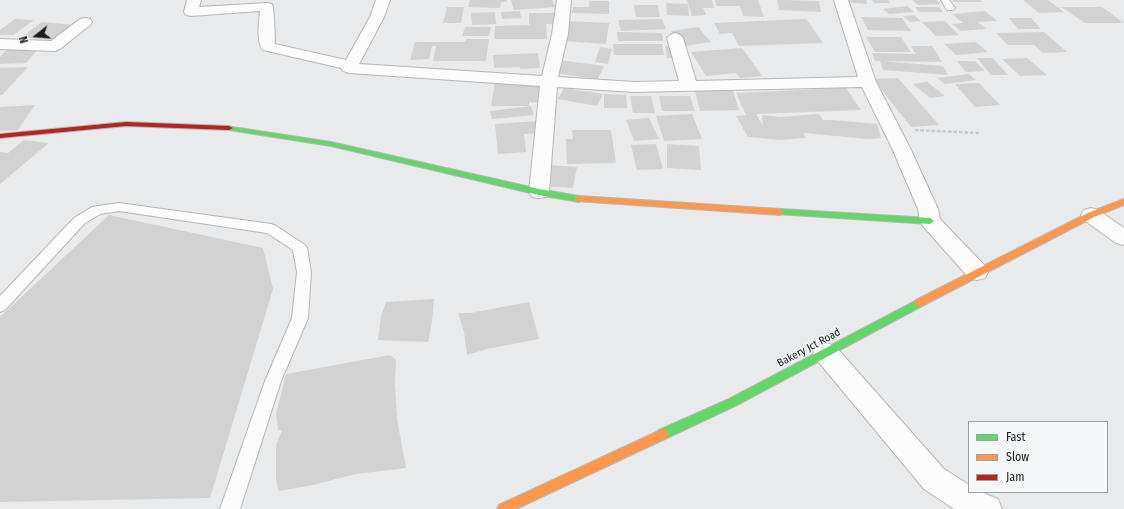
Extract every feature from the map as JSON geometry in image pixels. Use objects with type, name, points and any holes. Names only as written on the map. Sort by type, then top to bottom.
[{"type":"street","points":[[194,0],[191,12],[233,8],[267,7],[266,28],[268,47],[348,65],[350,68],[634,87],[868,82]]},
{"type":"street","points":[[350,68],[377,17],[383,0]]},
{"type":"street","points":[[539,192],[549,82],[560,34],[564,0]]},
{"type":"street","points":[[841,0],[868,82],[928,209],[930,221],[977,272]]},
{"type":"street","points":[[0,44],[55,46],[85,22]]},
{"type":"street","points":[[675,38],[689,86]]},
{"type":"street","points":[[0,136],[126,124],[226,128],[331,144],[539,192],[579,199],[930,221]]},
{"type":"street","name":"Bakery Jct Road","points":[[503,509],[733,402],[977,272],[1091,215],[1124,202]]},
{"type":"street","points":[[1091,215],[1124,238]]},
{"type":"street","points":[[826,353],[934,479],[966,500],[987,509]]},
{"type":"lane","points":[[945,0],[950,8]]},
{"type":"lane","points":[[0,306],[79,221],[97,210],[119,207],[271,229],[300,248],[304,272],[300,318],[273,382],[230,509]]},
{"type":"path","points":[[891,128],[980,133]]},
{"type":"building","points":[[470,0],[507,0],[506,2],[501,2],[500,8],[468,7]]},
{"type":"building","points":[[511,0],[552,0],[555,7],[514,10]]},
{"type":"building","points":[[687,0],[712,0],[714,8],[703,8],[706,15],[692,16]]},
{"type":"building","points":[[715,0],[758,0],[764,17],[743,16],[740,6],[716,6]]},
{"type":"building","points":[[777,0],[819,1],[821,12],[779,10]]},
{"type":"building","points":[[842,0],[866,0],[867,4],[843,2]]},
{"type":"building","points":[[872,0],[888,0],[890,3],[874,3]]},
{"type":"building","points":[[912,0],[936,0],[941,4],[918,5]]},
{"type":"building","points":[[953,0],[980,0],[982,2],[954,2]]},
{"type":"building","points":[[1023,0],[1048,0],[1064,12],[1039,13]]},
{"type":"building","points":[[589,1],[609,1],[609,14],[572,13],[573,7],[589,7]]},
{"type":"building","points":[[666,3],[688,4],[689,16],[667,15]]},
{"type":"building","points":[[634,5],[658,5],[660,17],[636,17]]},
{"type":"building","points":[[907,6],[914,12],[889,14],[883,9]]},
{"type":"building","points":[[447,7],[464,7],[461,23],[443,23]]},
{"type":"building","points":[[915,7],[939,7],[943,12],[919,12]]},
{"type":"building","points":[[1061,7],[1102,7],[1124,23],[1085,23]]},
{"type":"building","points":[[520,11],[521,18],[502,19],[501,12]]},
{"type":"building","points":[[985,11],[997,21],[978,22],[986,29],[961,31],[952,24],[963,23],[952,14]]},
{"type":"building","points":[[495,12],[496,24],[472,25],[471,13]]},
{"type":"building","points":[[529,13],[555,13],[555,24],[546,24],[547,39],[494,39],[495,26],[529,25]]},
{"type":"building","points":[[914,15],[921,21],[910,22],[903,16]]},
{"type":"building","points":[[861,17],[902,18],[911,31],[868,30]]},
{"type":"building","points":[[1009,18],[1031,18],[1041,29],[1018,29]]},
{"type":"building","points":[[15,19],[34,20],[13,35],[0,35],[0,30]]},
{"type":"building","points":[[662,19],[666,29],[621,31],[618,20]]},
{"type":"building","points":[[806,19],[823,43],[739,46],[732,33],[720,34],[714,23]]},
{"type":"building","points":[[568,21],[609,23],[606,44],[563,41]]},
{"type":"building","points":[[945,21],[959,35],[936,36],[922,22]]},
{"type":"building","points":[[42,22],[75,25],[54,40],[21,37]]},
{"type":"building","points":[[465,27],[491,27],[489,36],[462,36]]},
{"type":"building","points":[[698,27],[711,42],[684,46],[671,31]]},
{"type":"building","points":[[617,32],[662,33],[663,41],[618,41]]},
{"type":"building","points":[[1044,32],[1067,52],[1043,53],[1034,45],[1008,45],[996,33]]},
{"type":"building","points":[[866,37],[901,37],[911,52],[875,52]]},
{"type":"building","points":[[466,39],[489,39],[486,61],[433,61],[436,46],[432,46],[429,59],[410,60],[415,42],[465,42]]},
{"type":"building","points":[[976,42],[988,52],[956,55],[944,44]]},
{"type":"building","points":[[613,44],[662,44],[664,55],[614,55]]},
{"type":"building","points":[[665,46],[677,46],[680,58],[667,58]]},
{"type":"building","points":[[911,46],[932,46],[942,62],[875,61],[872,53],[916,54]]},
{"type":"building","points":[[40,47],[26,63],[0,64],[0,57],[8,48]]},
{"type":"building","points":[[600,47],[612,49],[608,64],[595,62]]},
{"type":"building","points":[[742,48],[762,76],[740,78],[736,73],[706,76],[691,52]]},
{"type":"building","points":[[538,53],[540,68],[494,68],[493,55]]},
{"type":"building","points":[[977,58],[993,58],[1008,75],[991,75]]},
{"type":"building","points":[[1027,58],[1047,75],[1020,76],[1002,59]]},
{"type":"building","points":[[559,60],[604,66],[598,79],[553,73]]},
{"type":"building","points":[[880,61],[943,66],[948,75],[883,70]]},
{"type":"building","points":[[957,61],[975,61],[985,71],[966,72]]},
{"type":"building","points":[[28,67],[2,95],[0,95],[0,68]]},
{"type":"building","points":[[969,74],[976,80],[945,84],[937,78]]},
{"type":"building","points":[[898,78],[939,125],[911,127],[873,79]]},
{"type":"building","points":[[495,82],[540,82],[539,103],[529,102],[529,106],[491,106]]},
{"type":"building","points":[[927,82],[945,96],[930,98],[913,84]]},
{"type":"building","points":[[979,83],[1000,105],[975,107],[955,84]]},
{"type":"building","points":[[564,88],[603,94],[597,106],[558,99]]},
{"type":"building","points":[[846,88],[861,110],[756,114],[763,126],[762,115],[780,117],[819,114],[823,120],[877,124],[881,138],[868,139],[804,133],[805,138],[780,140],[748,137],[736,116],[746,115],[736,93]]},
{"type":"building","points":[[695,91],[733,91],[739,110],[700,111]]},
{"type":"building","points":[[604,94],[626,95],[627,108],[604,108]]},
{"type":"building","points":[[630,96],[651,96],[655,113],[633,113]]},
{"type":"building","points":[[659,96],[690,96],[695,111],[662,111]]},
{"type":"building","points":[[35,105],[18,130],[0,131],[0,107]]},
{"type":"building","points":[[531,106],[534,115],[492,119],[490,111]]},
{"type":"building","points":[[692,114],[702,139],[664,141],[656,116]]},
{"type":"building","points":[[649,118],[659,139],[634,141],[626,120]]},
{"type":"building","points":[[538,121],[540,133],[524,134],[526,152],[498,154],[495,124]]},
{"type":"building","points":[[572,130],[611,130],[616,163],[567,164],[566,139],[573,139]]},
{"type":"building","points":[[24,140],[49,143],[0,184],[0,152],[8,153]]},
{"type":"building","points":[[656,144],[663,169],[637,170],[631,145]]},
{"type":"building","points":[[667,144],[699,146],[701,170],[667,168]]},
{"type":"building","points":[[549,165],[577,167],[573,188],[544,186]]},
{"type":"building","points":[[109,215],[263,248],[273,289],[210,498],[0,502],[0,317]]},
{"type":"building","points":[[434,299],[428,342],[378,340],[381,316],[386,302]]},
{"type":"building","points":[[529,302],[539,339],[487,349],[467,355],[464,332],[458,313],[470,313]]},
{"type":"building","points":[[390,355],[396,360],[395,383],[397,419],[406,468],[356,474],[313,485],[279,491],[276,480],[276,445],[282,430],[278,430],[276,414],[286,374]]},
{"type":"traffic: fast","points":[[229,128],[331,144],[539,192],[579,199]]},
{"type":"traffic: fast","points":[[780,212],[930,221]]},
{"type":"traffic: fast","points":[[663,434],[733,402],[919,303]]},
{"type":"traffic: slow","points":[[579,199],[780,212]]},
{"type":"traffic: slow","points":[[919,303],[1091,215],[1124,202]]},
{"type":"traffic: slow","points":[[503,509],[663,434]]},
{"type":"traffic: jam","points":[[0,136],[126,124],[229,128]]}]
